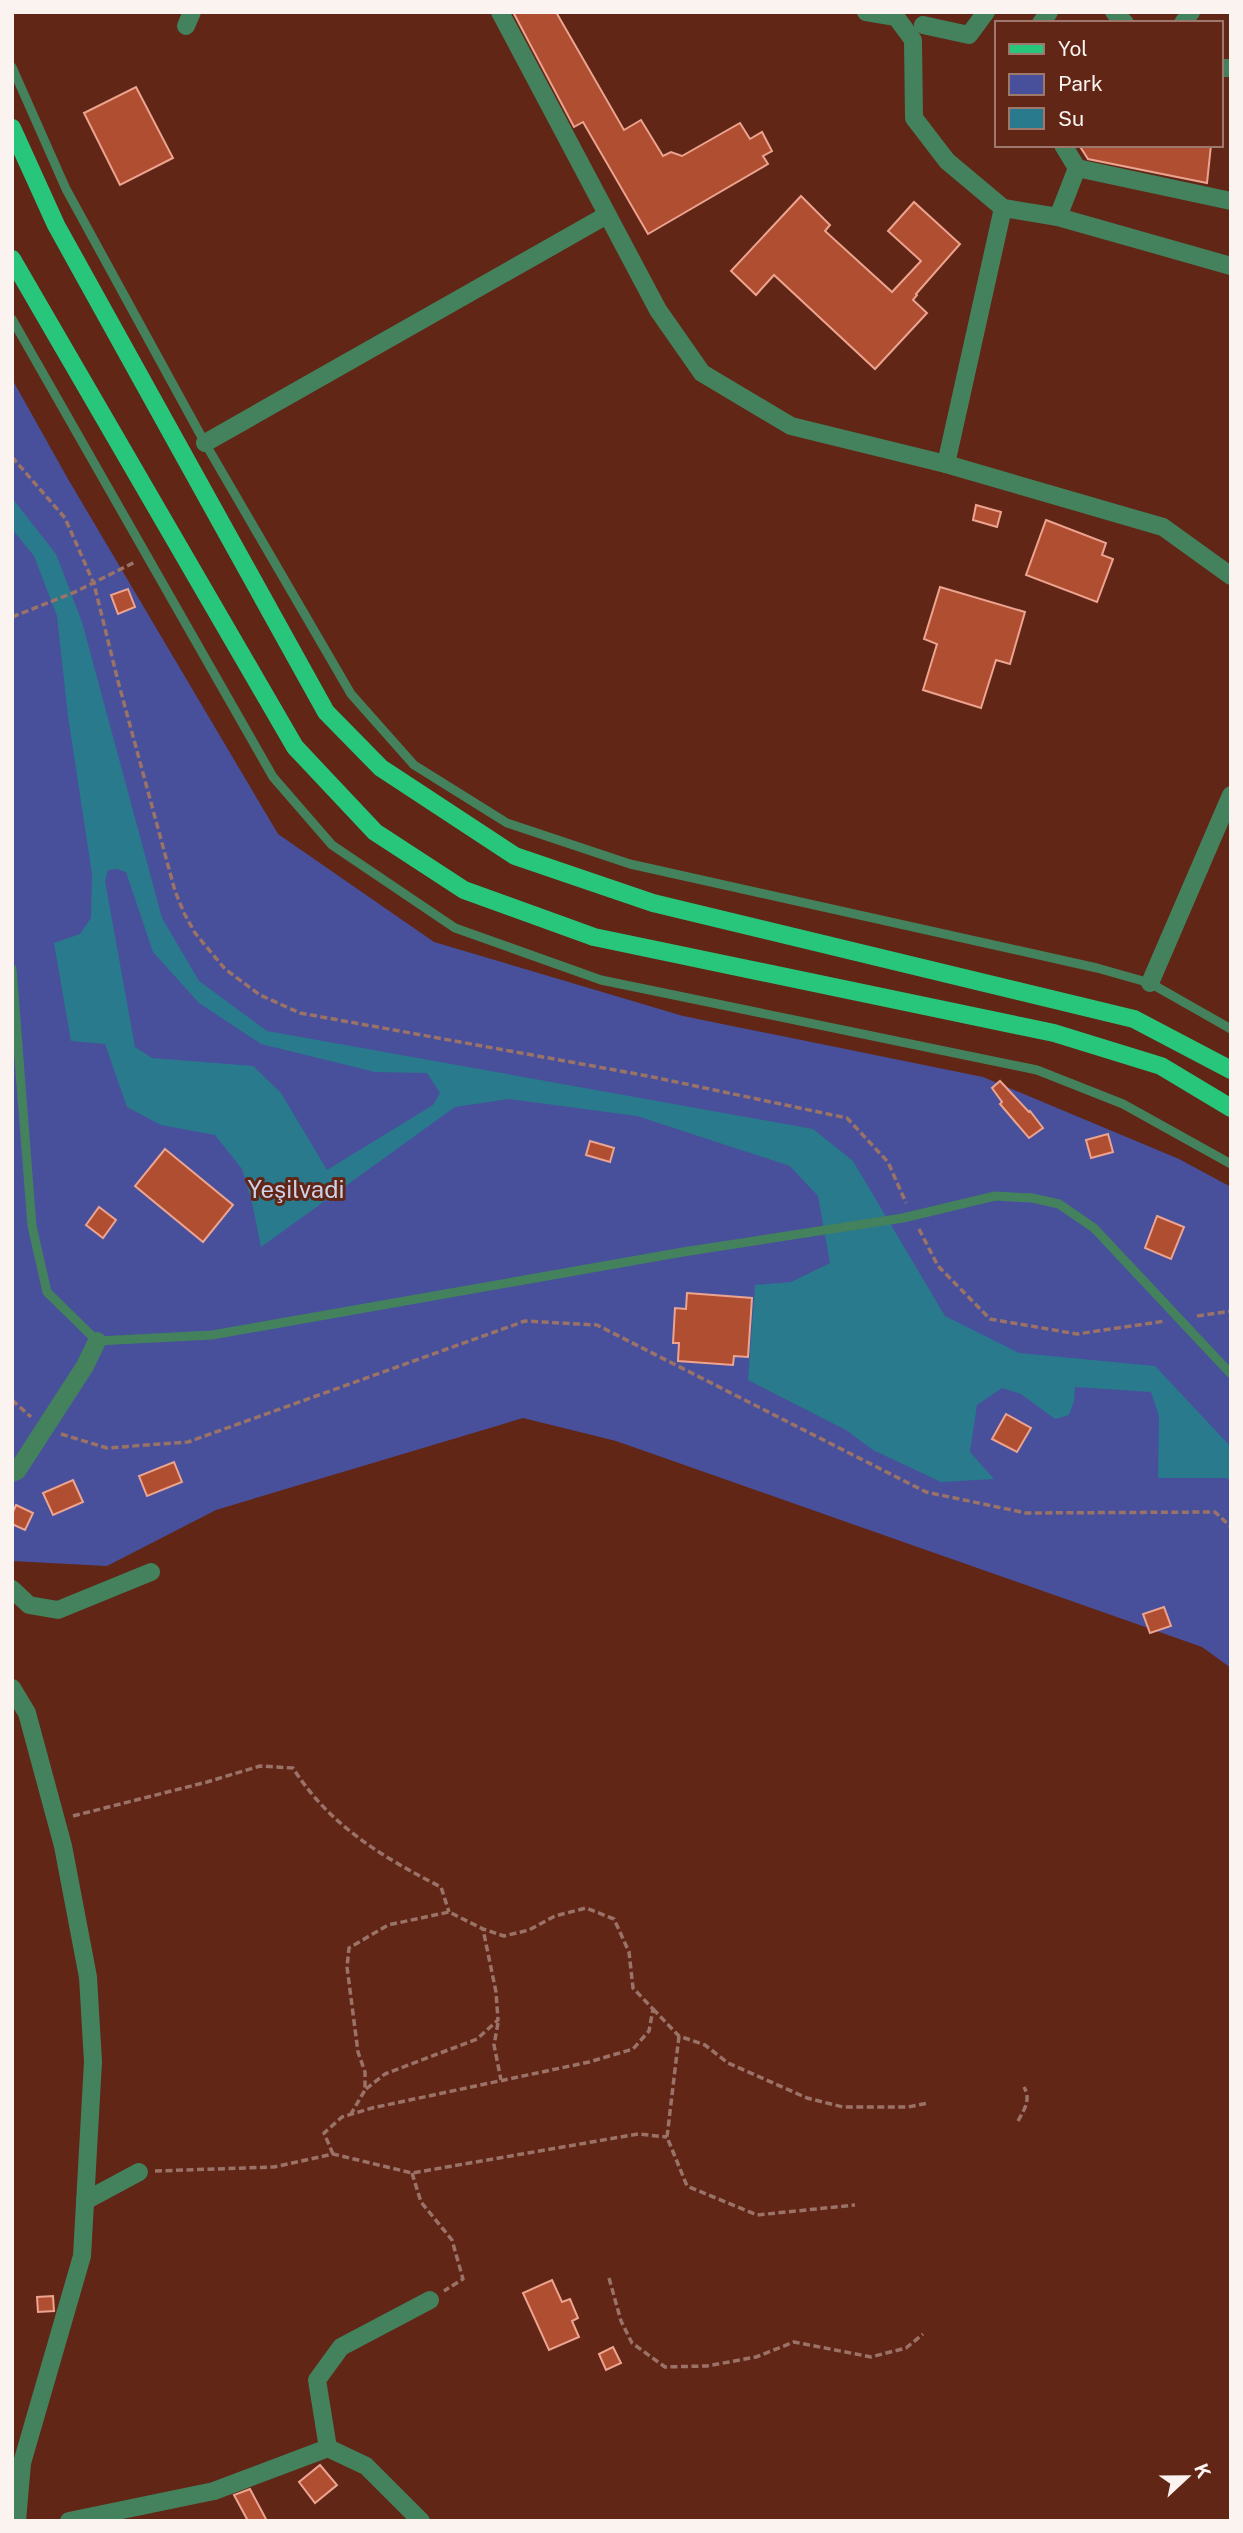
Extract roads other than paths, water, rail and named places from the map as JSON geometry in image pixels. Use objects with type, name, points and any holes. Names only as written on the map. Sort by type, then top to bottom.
[{"type":"main road","points":[[12,128],[56,225],[326,712],[380,768],[515,856],[653,903],[1134,1019],[1231,1070]]},
{"type":"main road","points":[[12,259],[295,747],[375,832],[464,890],[594,937],[1054,1033],[1161,1066],[1231,1108]]},
{"type":"street","points":[[500,12],[658,310],[702,373],[790,426],[946,464],[1163,527],[1231,576]]},
{"type":"street","points":[[866,12],[969,35],[986,12]]},
{"type":"street","points":[[922,26],[914,118],[947,161],[1003,208],[1058,217],[1231,267]]},
{"type":"street","points":[[1064,147],[1077,168],[1231,201]]},
{"type":"street","points":[[1058,217],[1077,168]]},
{"type":"street","points":[[946,464],[1003,208]]},
{"type":"street","points":[[205,443],[607,215]]},
{"type":"street","points":[[1150,983],[1231,795]]},
{"type":"street","points":[[12,1473],[16,1471],[85,1366],[97,1341]]},
{"type":"street","points":[[12,1589],[29,1605],[58,1610],[151,1572]]},
{"type":"street","points":[[12,1688],[27,1713],[56,1820],[88,1977],[93,2062],[82,2256],[22,2463],[18,2521]]},
{"type":"street","points":[[85,2201],[139,2172]]},
{"type":"street","points":[[328,2448],[317,2380],[341,2347],[430,2300]]},
{"type":"street","points":[[69,2521],[214,2491],[328,2448],[366,2466],[421,2521]]},
{"type":"lane","points":[[12,67],[66,189],[205,443],[351,694],[414,765],[507,823],[630,864],[1097,968],[1150,983],[1231,1029]]},
{"type":"lane","points":[[12,319],[272,777],[332,845],[454,928],[601,980],[1037,1070],[1123,1104],[1231,1164]]},
{"type":"lane","points":[[12,969],[32,1226],[47,1292],[97,1341],[212,1335],[907,1217],[995,1196],[1032,1198],[1059,1204],[1094,1228],[1231,1374]]},
{"type":"water","points":[[12,498],[56,554],[82,622],[162,918],[199,981],[267,1031],[813,1129],[853,1161],[945,1316],[1019,1353],[1155,1366],[1231,1447],[1231,1481],[1227,1478],[1158,1478],[1159,1416],[1151,1392],[1075,1387],[1069,1415],[1055,1419],[1021,1394],[1002,1388],[977,1405],[970,1452],[994,1479],[941,1482],[873,1450],[846,1430],[748,1380],[755,1285],[791,1282],[830,1263],[818,1196],[790,1166],[637,1116],[509,1099],[455,1107],[261,1247],[242,1169],[215,1135],[161,1125],[127,1107],[105,1044],[71,1041],[54,943],[80,934],[91,918],[92,874],[68,716],[57,616],[34,556],[12,529]],"holes":[[[108,870],[126,872],[153,952],[199,1003],[261,1044],[375,1072],[427,1073],[440,1093],[433,1105],[327,1170],[281,1093],[253,1066],[152,1058],[135,1047],[105,881]]]},
{"type":"park label","name":"Yeşilvadi","points":[[296,1190]]}]
